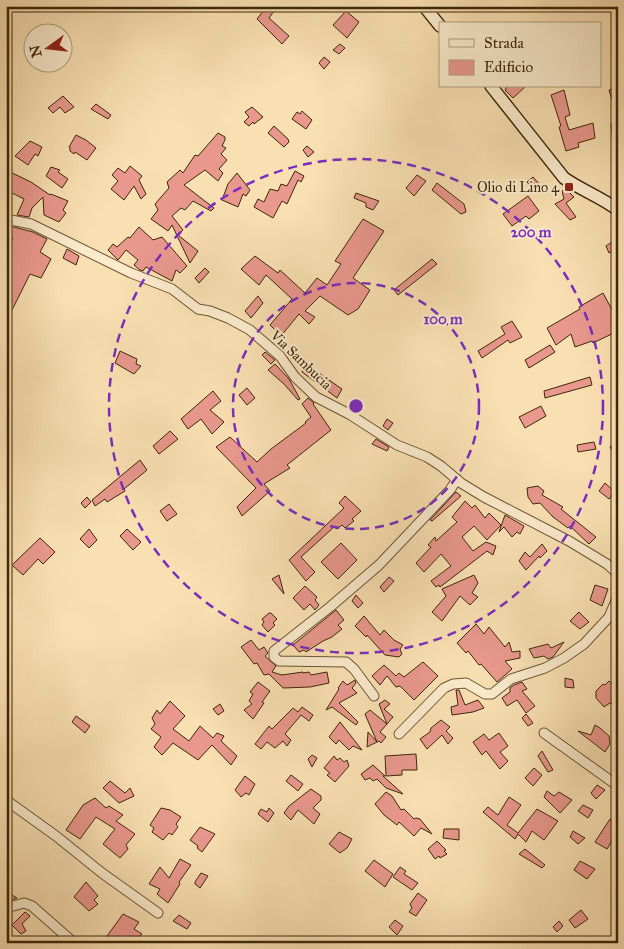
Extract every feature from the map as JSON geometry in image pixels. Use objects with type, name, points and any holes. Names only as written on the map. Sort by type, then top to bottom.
[{"type":"street","points":[[424,6],[439,25]]},
{"type":"street","points":[[493,88],[564,178],[577,188],[606,201],[618,210]]},
{"type":"street","name":"Via Sambucia","points":[[6,219],[31,224],[131,273],[172,289],[198,309],[210,311],[228,318],[250,330],[280,356],[295,377],[316,397],[349,414],[397,445],[427,457],[484,497],[569,541],[607,564],[618,574]]},
{"type":"street","points":[[374,696],[354,669],[346,662],[279,661],[274,657],[274,651],[380,565],[450,490],[457,479]]},
{"type":"street","points":[[399,734],[444,688],[453,684],[466,683],[485,694],[492,694],[511,679],[545,668],[564,658],[584,644],[600,628],[608,617],[618,596]]},
{"type":"street","points":[[544,733],[618,786]]},
{"type":"street","points":[[6,800],[158,913]]},
{"type":"street","points":[[6,908],[24,903],[32,906],[74,943]]},
{"type":"building","points":[[267,6],[274,11],[269,18],[289,36],[282,44],[257,19]]},
{"type":"building","points":[[346,11],[359,22],[347,38],[333,25]]},
{"type":"building","points":[[340,44],[345,48],[339,54],[333,50]]},
{"type":"building","points":[[324,57],[330,62],[324,69],[319,63]]},
{"type":"building","points":[[618,87],[618,113],[616,113],[609,90]]},
{"type":"building","points":[[506,88],[524,88],[513,98],[505,90]]},
{"type":"building","points":[[564,90],[570,115],[565,117],[569,130],[593,123],[595,138],[578,143],[579,147],[566,151],[559,127],[561,126],[551,95]]},
{"type":"building","points":[[63,96],[74,107],[65,113],[60,107],[53,113],[48,108]]},
{"type":"building","points":[[96,104],[111,115],[108,119],[91,109]]},
{"type":"building","points":[[252,107],[263,117],[249,126],[244,122],[249,117],[245,112]]},
{"type":"building","points":[[302,111],[312,120],[306,129],[292,119],[297,112],[300,114]]},
{"type":"building","points":[[618,122],[618,148],[613,148],[611,124]]},
{"type":"building","points":[[274,126],[288,139],[289,142],[284,147],[268,133]]},
{"type":"building","points":[[218,133],[225,137],[222,146],[226,148],[221,154],[227,160],[219,169],[223,173],[218,181],[205,170],[184,185],[214,208],[211,211],[193,201],[185,210],[181,208],[172,216],[183,230],[178,235],[198,251],[190,263],[172,225],[168,231],[151,219],[158,210],[155,204],[169,188],[167,182],[180,170],[183,173],[195,155],[198,156]]},
{"type":"building","points":[[76,135],[96,148],[87,160],[70,151],[69,147]]},
{"type":"building","points":[[30,141],[42,147],[38,156],[35,154],[28,165],[15,156]]},
{"type":"building","points":[[307,146],[314,152],[308,157],[303,150]]},
{"type":"building","points":[[130,166],[142,176],[139,180],[146,194],[141,199],[134,186],[124,200],[111,189],[118,181],[112,175],[118,168],[125,173]]},
{"type":"building","points":[[51,167],[60,170],[58,172],[68,179],[62,188],[46,176]]},
{"type":"building","points":[[6,170],[31,182],[50,195],[68,201],[63,210],[66,213],[59,222],[44,215],[43,197],[32,208],[29,217],[17,215],[24,199],[6,190]]},
{"type":"building","points":[[295,171],[304,176],[301,182],[298,180],[287,204],[282,201],[273,218],[254,207],[258,199],[264,202],[270,189],[278,191],[281,184],[287,186]]},
{"type":"building","points":[[237,173],[250,190],[246,196],[243,194],[238,207],[222,200],[228,184]]},
{"type":"building","points":[[417,175],[426,181],[414,196],[406,188]]},
{"type":"building","points":[[533,177],[540,185],[534,190],[527,182]]},
{"type":"building","points":[[437,183],[464,204],[466,212],[461,214],[432,190]]},
{"type":"building","points":[[566,189],[574,197],[566,203],[576,217],[570,220],[555,204],[564,199],[562,191]]},
{"type":"building","points":[[356,193],[379,201],[373,210],[366,207],[366,203],[354,198]]},
{"type":"building","points":[[528,196],[539,211],[529,219],[526,216],[512,226],[503,214]]},
{"type":"building","points":[[363,219],[384,231],[353,278],[370,290],[358,309],[348,315],[320,296],[305,311],[315,317],[309,324],[299,314],[281,336],[270,325],[292,299],[266,275],[259,285],[241,269],[255,256],[278,273],[280,270],[305,293],[317,278],[327,285],[341,264],[335,261]]},
{"type":"building","points":[[6,225],[33,232],[47,239],[40,252],[51,259],[41,278],[30,274],[6,322],[6,253],[13,238],[6,234]]},
{"type":"building","points":[[139,227],[153,240],[162,237],[187,266],[180,273],[176,270],[172,281],[146,267],[143,271],[140,270],[134,265],[138,260],[126,250],[118,260],[108,250],[113,244],[117,247],[128,237],[130,238]]},
{"type":"building","points":[[612,242],[615,250],[609,253],[606,246]]},
{"type":"building","points":[[67,249],[79,256],[76,265],[63,258]]},
{"type":"building","points":[[432,259],[437,264],[398,295],[394,290]]},
{"type":"building","points":[[205,268],[209,272],[199,283],[195,278]]},
{"type":"building","points":[[603,293],[618,321],[618,331],[593,343],[592,341],[575,347],[571,334],[556,345],[547,328]]},
{"type":"building","points":[[258,296],[263,303],[251,318],[245,311]]},
{"type":"building","points":[[512,321],[522,337],[510,343],[508,340],[482,358],[478,351],[505,334],[501,327]]},
{"type":"building","points":[[550,345],[555,352],[529,368],[525,360]]},
{"type":"building","points":[[120,351],[137,359],[136,364],[141,366],[134,374],[115,363]]},
{"type":"building","points":[[265,352],[275,360],[271,364],[262,355]]},
{"type":"building","points":[[275,364],[289,379],[300,399],[298,400],[268,370]]},
{"type":"building","points":[[306,364],[342,389],[337,398],[302,372]]},
{"type":"building","points":[[590,377],[592,385],[545,398],[544,391]]},
{"type":"building","points":[[247,388],[255,398],[247,405],[239,395]]},
{"type":"building","points":[[213,391],[221,401],[210,410],[224,422],[212,434],[201,419],[188,429],[181,419]]},
{"type":"building","points":[[308,398],[314,403],[331,430],[287,465],[290,468],[264,484],[270,491],[242,516],[237,507],[256,488],[216,447],[230,437],[257,462],[311,417],[302,404]]},
{"type":"building","points":[[541,406],[546,416],[525,428],[519,417]]},
{"type":"building","points":[[387,419],[393,423],[388,430],[383,426]]},
{"type":"building","points":[[170,431],[178,439],[159,454],[153,446]]},
{"type":"building","points":[[376,439],[389,447],[387,451],[372,444]]},
{"type":"building","points":[[594,442],[596,449],[578,452],[577,445]]},
{"type":"building","points":[[618,442],[618,460],[610,447]]},
{"type":"building","points":[[140,460],[147,470],[124,489],[125,491],[107,502],[105,499],[95,506],[92,500]]},
{"type":"building","points":[[605,483],[615,492],[609,499],[599,491]]},
{"type":"building","points":[[538,486],[544,491],[542,495],[563,507],[561,509],[596,537],[589,544],[570,526],[568,528],[553,517],[540,503],[533,504],[528,497],[527,488]]},
{"type":"building","points":[[456,492],[461,496],[432,521],[430,520]]},
{"type":"building","points":[[345,496],[361,511],[352,519],[354,521],[345,528],[342,525],[337,529],[334,527],[301,557],[315,572],[306,581],[289,560],[344,508],[339,503]]},
{"type":"building","points":[[87,497],[91,502],[85,508],[81,503]]},
{"type":"building","points":[[465,501],[472,508],[475,505],[485,518],[489,513],[501,525],[487,540],[474,526],[462,537],[473,551],[486,542],[496,546],[493,555],[487,551],[440,587],[439,585],[436,587],[431,581],[451,566],[441,554],[424,572],[416,563],[431,547],[428,545],[435,537],[436,541],[457,522],[452,517]]},
{"type":"building","points":[[169,504],[177,514],[167,521],[160,511]]},
{"type":"building","points":[[505,515],[524,526],[520,534],[517,532],[512,537],[504,527],[499,532]]},
{"type":"building","points":[[89,529],[97,540],[89,548],[80,539]]},
{"type":"building","points":[[127,529],[141,542],[133,550],[120,536]]},
{"type":"building","points":[[40,538],[55,552],[43,564],[38,559],[23,575],[12,565]]},
{"type":"building","points":[[341,543],[357,560],[338,579],[321,562]]},
{"type":"building","points":[[542,544],[547,551],[540,558],[539,556],[526,570],[519,561],[525,552],[530,557]]},
{"type":"building","points":[[279,575],[284,594],[272,579]]},
{"type":"building","points":[[474,575],[478,583],[472,593],[478,597],[470,605],[460,596],[442,621],[432,612],[446,596],[442,589]]},
{"type":"building","points":[[389,577],[394,581],[384,592],[380,587]]},
{"type":"building","points":[[595,585],[608,589],[602,606],[590,600]]},
{"type":"building","points":[[305,586],[317,597],[315,600],[319,605],[315,610],[310,604],[304,610],[293,598]]},
{"type":"building","points":[[356,595],[363,603],[358,608],[352,601]]},
{"type":"building","points":[[336,610],[344,620],[338,625],[342,629],[306,652],[304,650],[299,652],[293,645]]},
{"type":"building","points":[[579,612],[589,622],[580,629],[570,621]]},
{"type":"building","points":[[269,613],[277,619],[273,623],[275,625],[268,632],[262,625],[264,622],[262,619]]},
{"type":"building","points":[[364,616],[380,635],[384,630],[394,640],[403,645],[400,649],[402,654],[399,657],[385,655],[367,635],[366,637],[355,626]]},
{"type":"building","points":[[476,624],[484,634],[489,627],[505,647],[509,642],[512,652],[520,651],[520,658],[505,661],[512,669],[497,682],[481,664],[479,665],[468,651],[466,653],[457,643]]},
{"type":"building","points":[[251,640],[259,650],[264,647],[268,653],[265,656],[276,666],[272,672],[282,675],[309,672],[311,675],[327,672],[329,683],[310,687],[283,688],[269,674],[264,675],[257,663],[254,664],[241,647]]},
{"type":"building","points":[[564,642],[553,657],[548,659],[544,656],[534,658],[529,649],[548,644],[551,648]]},
{"type":"building","points":[[423,662],[438,676],[414,700],[400,686],[396,687],[387,676],[380,685],[372,676],[384,665],[396,676],[399,673],[404,677]]},
{"type":"building","points":[[565,678],[573,680],[574,688],[565,687]]},
{"type":"building","points":[[355,680],[356,683],[352,688],[357,693],[339,703],[358,722],[356,725],[332,707],[326,710],[343,681],[347,685]]},
{"type":"building","points":[[609,681],[618,690],[618,698],[613,704],[610,703],[604,707],[596,698],[596,691]]},
{"type":"building","points":[[258,682],[270,691],[253,719],[244,710],[252,704],[249,701],[253,694],[250,692]]},
{"type":"building","points":[[522,682],[527,689],[522,691],[535,706],[526,713],[517,700],[507,706],[502,698],[510,692],[510,688]]},
{"type":"building","points":[[456,690],[459,690],[465,705],[478,700],[484,708],[473,712],[452,715],[451,707],[458,705]]},
{"type":"building","points":[[385,700],[390,704],[384,709],[393,717],[387,724],[379,704]]},
{"type":"building","points":[[170,701],[185,716],[173,729],[189,741],[200,726],[213,738],[217,733],[224,736],[221,741],[237,756],[231,765],[212,745],[198,760],[173,743],[162,755],[154,747],[161,737],[151,729],[155,724],[152,718],[157,710],[160,714]]},
{"type":"building","points":[[220,704],[224,711],[218,715],[213,709]]},
{"type":"building","points":[[302,707],[313,715],[309,721],[301,715],[285,734],[291,740],[287,746],[283,741],[275,748],[267,742],[261,749],[255,744],[269,726],[272,729],[293,708],[298,712]]},
{"type":"building","points":[[370,710],[387,724],[380,732],[386,737],[381,743],[377,742],[365,714]]},
{"type":"building","points":[[526,714],[533,723],[528,726],[522,718]]},
{"type":"building","points":[[76,716],[90,726],[85,733],[72,722]]},
{"type":"building","points":[[441,720],[450,727],[446,731],[453,738],[448,744],[442,735],[427,749],[420,739],[430,732],[431,728]]},
{"type":"building","points":[[340,722],[362,750],[353,746],[349,750],[339,740],[336,744],[329,737]]},
{"type":"building","points":[[595,725],[609,736],[610,744],[605,752],[578,731],[591,735]]},
{"type":"building","points":[[368,732],[377,742],[367,747]]},
{"type":"building","points":[[499,733],[508,746],[500,752],[508,761],[500,769],[486,751],[482,755],[473,742],[484,734],[489,740]]},
{"type":"building","points":[[542,751],[553,770],[548,772],[538,756]]},
{"type":"building","points":[[416,754],[417,770],[402,770],[402,775],[386,776],[385,756]]},
{"type":"building","points":[[312,755],[317,758],[312,767],[308,759]]},
{"type":"building","points":[[334,756],[337,760],[340,758],[344,762],[347,760],[349,766],[335,782],[327,775],[330,773],[324,768]]},
{"type":"building","points":[[373,765],[403,794],[386,788],[377,779],[373,781],[370,778],[365,780],[361,774]]},
{"type":"building","points":[[534,768],[542,775],[533,786],[525,778]]},
{"type":"building","points":[[291,775],[303,784],[298,791],[286,781]]},
{"type":"building","points":[[245,776],[255,784],[249,795],[246,793],[241,797],[235,790]]},
{"type":"building","points":[[110,781],[125,793],[130,788],[134,796],[119,803],[103,788]]},
{"type":"building","points":[[597,785],[605,790],[596,799],[591,793]]},
{"type":"building","points":[[311,789],[321,796],[321,800],[313,808],[320,814],[314,824],[298,810],[291,820],[284,813],[289,806]]},
{"type":"building","points":[[547,791],[554,796],[559,792],[572,800],[560,813],[544,797]]},
{"type":"building","points":[[386,792],[392,796],[401,810],[404,809],[414,819],[420,819],[432,834],[421,828],[414,836],[399,822],[397,825],[384,815],[375,804]]},
{"type":"building","points":[[509,797],[521,805],[507,825],[518,833],[537,809],[558,821],[544,840],[532,831],[526,842],[518,834],[515,839],[483,812],[488,807],[498,815]]},
{"type":"building","points":[[95,798],[106,808],[109,806],[123,815],[116,821],[135,834],[126,845],[128,849],[120,858],[103,844],[115,829],[96,817],[80,839],[66,830],[83,805]]},
{"type":"building","points":[[583,805],[593,810],[588,818],[578,811]]},
{"type":"building","points":[[161,808],[170,810],[181,817],[176,824],[178,827],[172,835],[169,833],[163,840],[152,832],[154,828],[150,825]]},
{"type":"building","points":[[269,808],[274,813],[268,822],[258,814],[261,809],[267,812]]},
{"type":"building","points":[[610,819],[618,825],[618,831],[607,849],[595,842]]},
{"type":"building","points":[[200,827],[215,834],[202,852],[190,840]]},
{"type":"building","points":[[444,829],[459,829],[459,840],[443,838]]},
{"type":"building","points":[[573,831],[585,838],[578,844],[570,837]]},
{"type":"building","points":[[339,832],[352,839],[347,848],[340,853],[329,844]]},
{"type":"building","points":[[437,841],[446,850],[444,851],[447,854],[435,859],[428,849]]},
{"type":"building","points":[[525,849],[545,865],[542,868],[519,854]]},
{"type":"building","points":[[180,859],[191,865],[168,903],[157,894],[160,889],[149,884],[160,867],[169,878]]},
{"type":"building","points":[[374,860],[393,874],[385,887],[365,871]]},
{"type":"building","points":[[580,861],[595,869],[587,879],[574,870]]},
{"type":"building","points":[[400,867],[406,871],[404,874],[418,883],[412,890],[393,877]]},
{"type":"building","points":[[201,873],[208,876],[200,888],[195,882]]},
{"type":"building","points":[[86,882],[98,896],[94,900],[98,904],[89,911],[74,897]]},
{"type":"building","points":[[6,891],[17,898],[9,901],[6,899]]},
{"type":"building","points":[[418,893],[427,900],[416,916],[409,912],[412,908],[410,904]]},
{"type":"building","points":[[581,910],[588,919],[575,928],[569,920]]},
{"type":"building","points":[[25,912],[30,916],[22,924],[26,931],[21,934],[12,925]]},
{"type":"building","points":[[123,914],[139,922],[134,929],[142,934],[132,943],[119,943],[115,940],[112,942],[107,936]]},
{"type":"building","points":[[179,915],[191,923],[187,929],[173,921]]},
{"type":"building","points":[[395,920],[403,926],[397,935],[389,927]]},
{"type":"building","points":[[559,921],[563,926],[557,932],[553,927]]},
{"type":"place","name":"Olio di Lino 4","points":[[569,187]]}]
